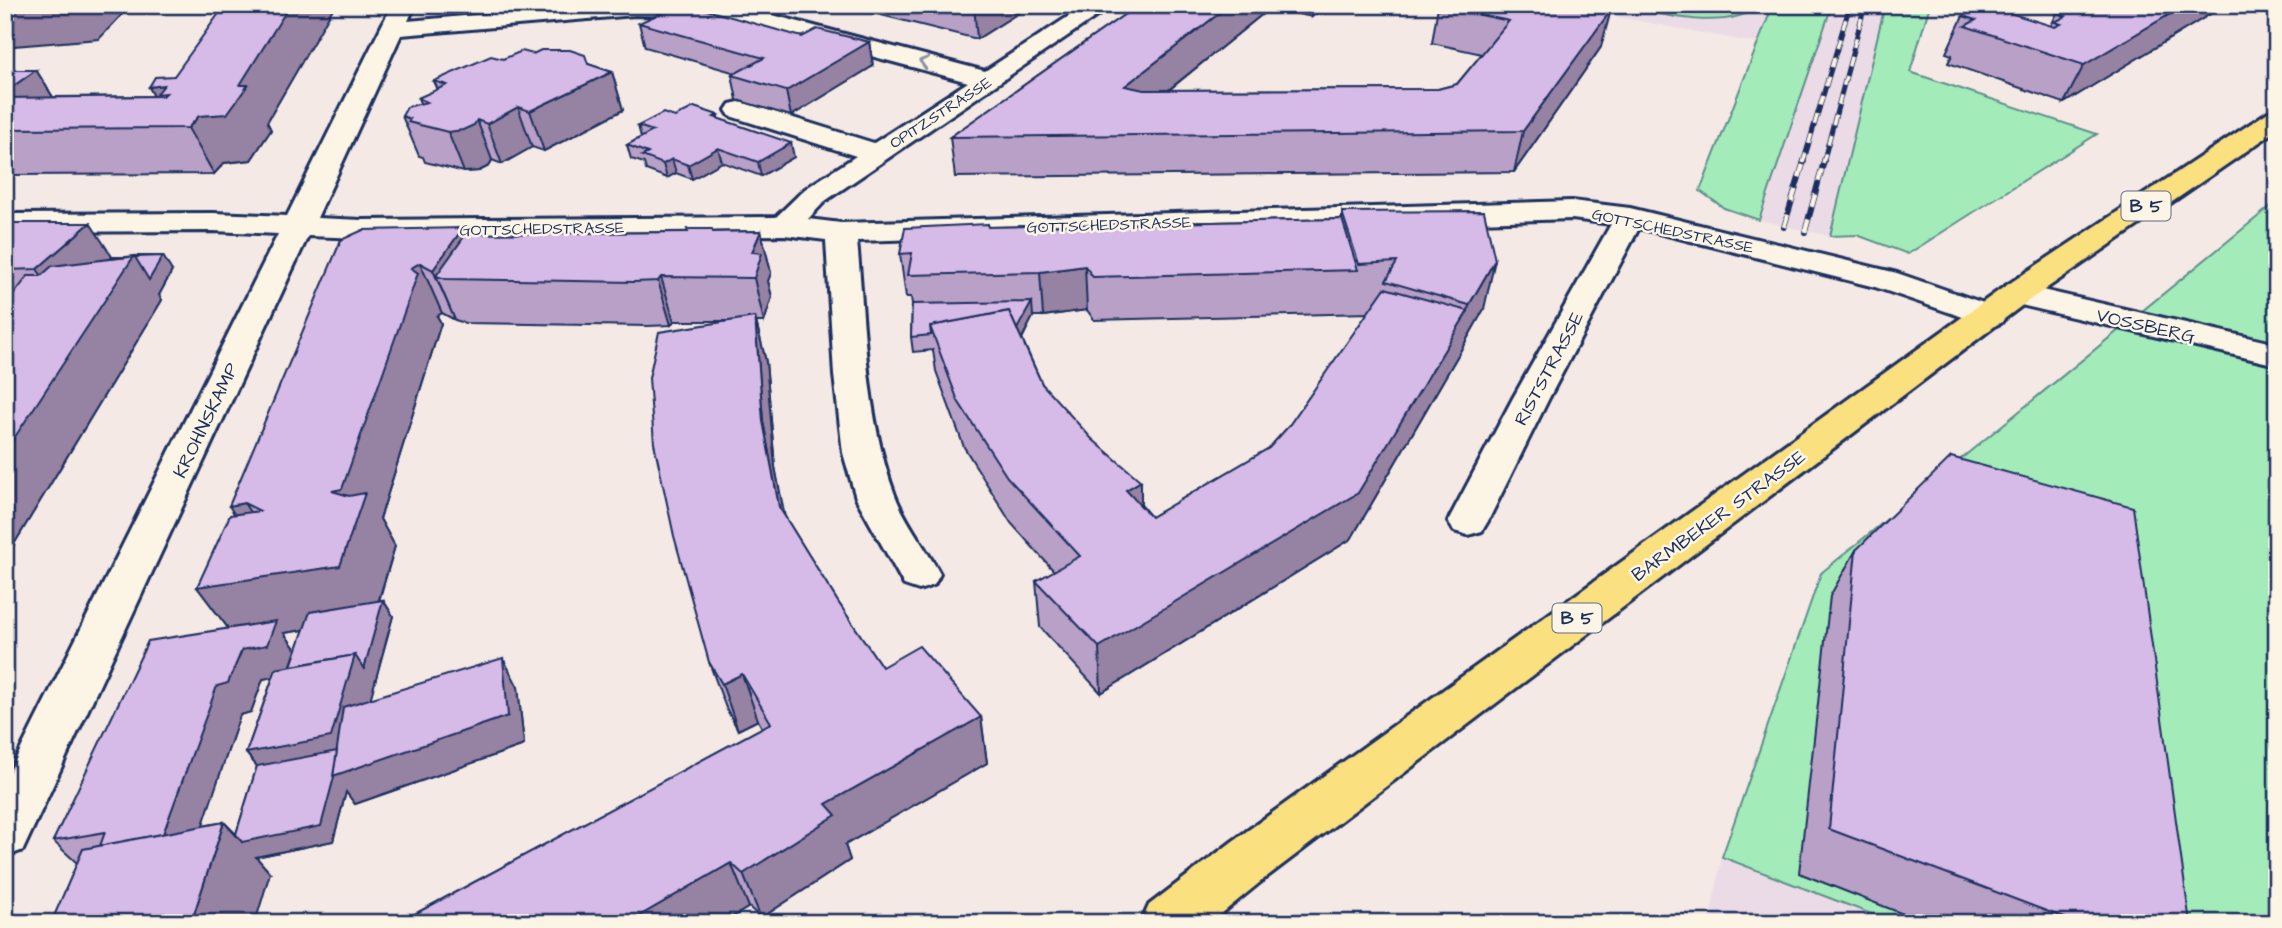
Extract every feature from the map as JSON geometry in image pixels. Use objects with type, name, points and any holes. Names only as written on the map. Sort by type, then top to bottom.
[{"type":"main road","name":"BARMBEKER STRASSE","points":[[1168,923],[1251,858],[2002,305],[2277,118]]},
{"type":"street","name":"KROHNSKAMP","points":[[5,834],[404,5]]},
{"type":"street","name":"OPITZSTRASSE","points":[[784,226],[815,195],[1102,5]]},
{"type":"street","points":[[392,29],[635,8],[705,9],[757,18],[990,79]]},
{"type":"street","points":[[739,110],[876,153]]},
{"type":"street","name":"GOTTSCHEDSTRASSE","points":[[5,223],[213,222],[362,229],[784,226],[841,232],[1573,210],[1630,217],[1886,280],[2002,305]]},
{"type":"street","name":"RISTSTRASSE","points":[[1468,521],[1531,398],[1630,217]]},
{"type":"street","points":[[841,232],[852,375],[862,453],[876,498],[919,575]]},
{"type":"street","name":"VOSSBERG","points":[[2002,305],[2277,355]]},
{"type":"shaded area","points":[[1554,5],[1773,5],[1756,43]]},
{"type":"shaded area","points":[[1832,5],[1885,5],[1830,236],[1759,220]]},
{"type":"shaded area","points":[[1722,857],[1895,923],[1709,923]]},
{"type":"green space","points":[[1626,5],[1695,9],[1760,5],[1747,13],[1713,20],[1676,17]]},
{"type":"green space","points":[[1773,5],[1832,5],[1759,220],[1724,208],[1700,191]]},
{"type":"green space","points":[[1885,5],[1930,5],[1910,72],[2097,134],[1908,254],[1857,235],[1830,236]]},
{"type":"green space","points":[[2277,201],[2277,923],[1895,923],[1722,857],[1821,573]]},
{"type":"building","points":[[225,5],[290,5],[240,85],[248,85],[227,114],[199,116],[188,128],[5,129],[5,98],[163,96],[166,93],[157,94],[164,85],[149,87],[155,77],[174,76]]},
{"type":"building","points":[[679,5],[689,5],[802,37],[817,29],[869,42],[786,91],[732,75],[764,58],[639,23]]},
{"type":"building","points":[[1138,5],[1230,5],[1125,86],[1144,90],[1438,89],[1457,84],[1509,21],[1438,5],[1586,5],[1611,10],[1523,131],[950,137]]},
{"type":"building","points":[[1984,5],[2055,27],[2061,24],[2055,22],[2066,16],[2057,13],[2072,5],[2185,5],[2084,65],[1965,26],[1976,20],[1963,16]]},
{"type":"building","points":[[541,50],[570,50],[585,55],[588,64],[612,72],[530,111],[518,107],[487,124],[477,120],[474,125],[463,130],[448,132],[408,122],[410,119],[402,116],[407,107],[427,102],[418,98],[447,85],[434,81],[491,56],[503,59],[522,51],[533,54]]},
{"type":"building","points":[[5,70],[36,70],[5,92]]},
{"type":"building","points":[[694,107],[718,115],[714,117],[791,143],[758,162],[718,148],[688,165],[672,159],[663,164],[642,156],[648,153],[627,145],[653,131],[638,126],[663,113],[675,117]]},
{"type":"building","points":[[1484,211],[1495,260],[1469,305],[1386,281],[1397,262],[1359,264],[1342,212]]},
{"type":"building","points":[[1342,219],[1358,270],[1093,277],[1085,266],[1040,272],[908,275],[912,253],[900,254],[905,228],[988,224],[988,227]]},
{"type":"building","points":[[5,223],[90,223],[37,269],[5,270]]},
{"type":"building","points":[[463,228],[433,270],[420,263],[411,268],[418,273],[342,489],[332,491],[349,496],[365,493],[340,566],[197,587],[230,515],[260,511],[244,503],[229,506],[341,240],[363,230]]},
{"type":"building","points":[[687,229],[712,229],[713,232],[761,231],[752,252],[762,253],[754,278],[661,277],[658,281],[634,282],[446,279],[436,276],[466,234],[688,232]]},
{"type":"building","points":[[134,256],[5,452],[5,306],[28,276],[41,276],[52,266]]},
{"type":"building","points":[[163,256],[149,280],[135,257]]},
{"type":"building","points":[[1385,288],[1468,311],[1358,493],[1099,647],[1036,581],[1080,556],[1007,477],[958,401],[930,326],[1009,311],[1042,384],[1092,439],[1141,481],[1126,490],[1151,517],[1269,448],[1288,427]]},
{"type":"building","points":[[1032,302],[1017,329],[1009,311],[930,326],[931,335],[911,337],[912,304]]},
{"type":"building","points":[[755,317],[763,421],[779,507],[882,667],[919,646],[981,717],[826,804],[836,815],[743,874],[731,863],[634,919],[634,923],[398,923],[771,723],[742,674],[722,684],[709,662],[674,536],[654,443],[649,378],[659,332]]},
{"type":"building","points":[[1951,457],[2133,507],[2190,923],[2078,923],[1829,829],[1856,550]]},
{"type":"building","points":[[383,600],[364,669],[355,655],[291,666],[310,612]]},
{"type":"building","points":[[276,621],[267,645],[242,650],[228,683],[217,686],[163,834],[100,846],[105,832],[53,841],[148,641]]},
{"type":"building","points":[[355,655],[331,737],[246,753],[276,669]]},
{"type":"building","points":[[503,658],[508,716],[333,776],[343,707]]},
{"type":"building","points":[[337,751],[334,777],[321,826],[242,842],[236,834],[257,766]]},
{"type":"building","points":[[224,822],[191,923],[51,923],[83,849]]},
{"type":"railway","points":[[1803,163],[1850,5]]},
{"type":"railway","points":[[1823,163],[1865,5]]},
{"type":"railway","points":[[1784,227],[1804,161]]},
{"type":"railway","points":[[1805,232],[1824,161]]}]
